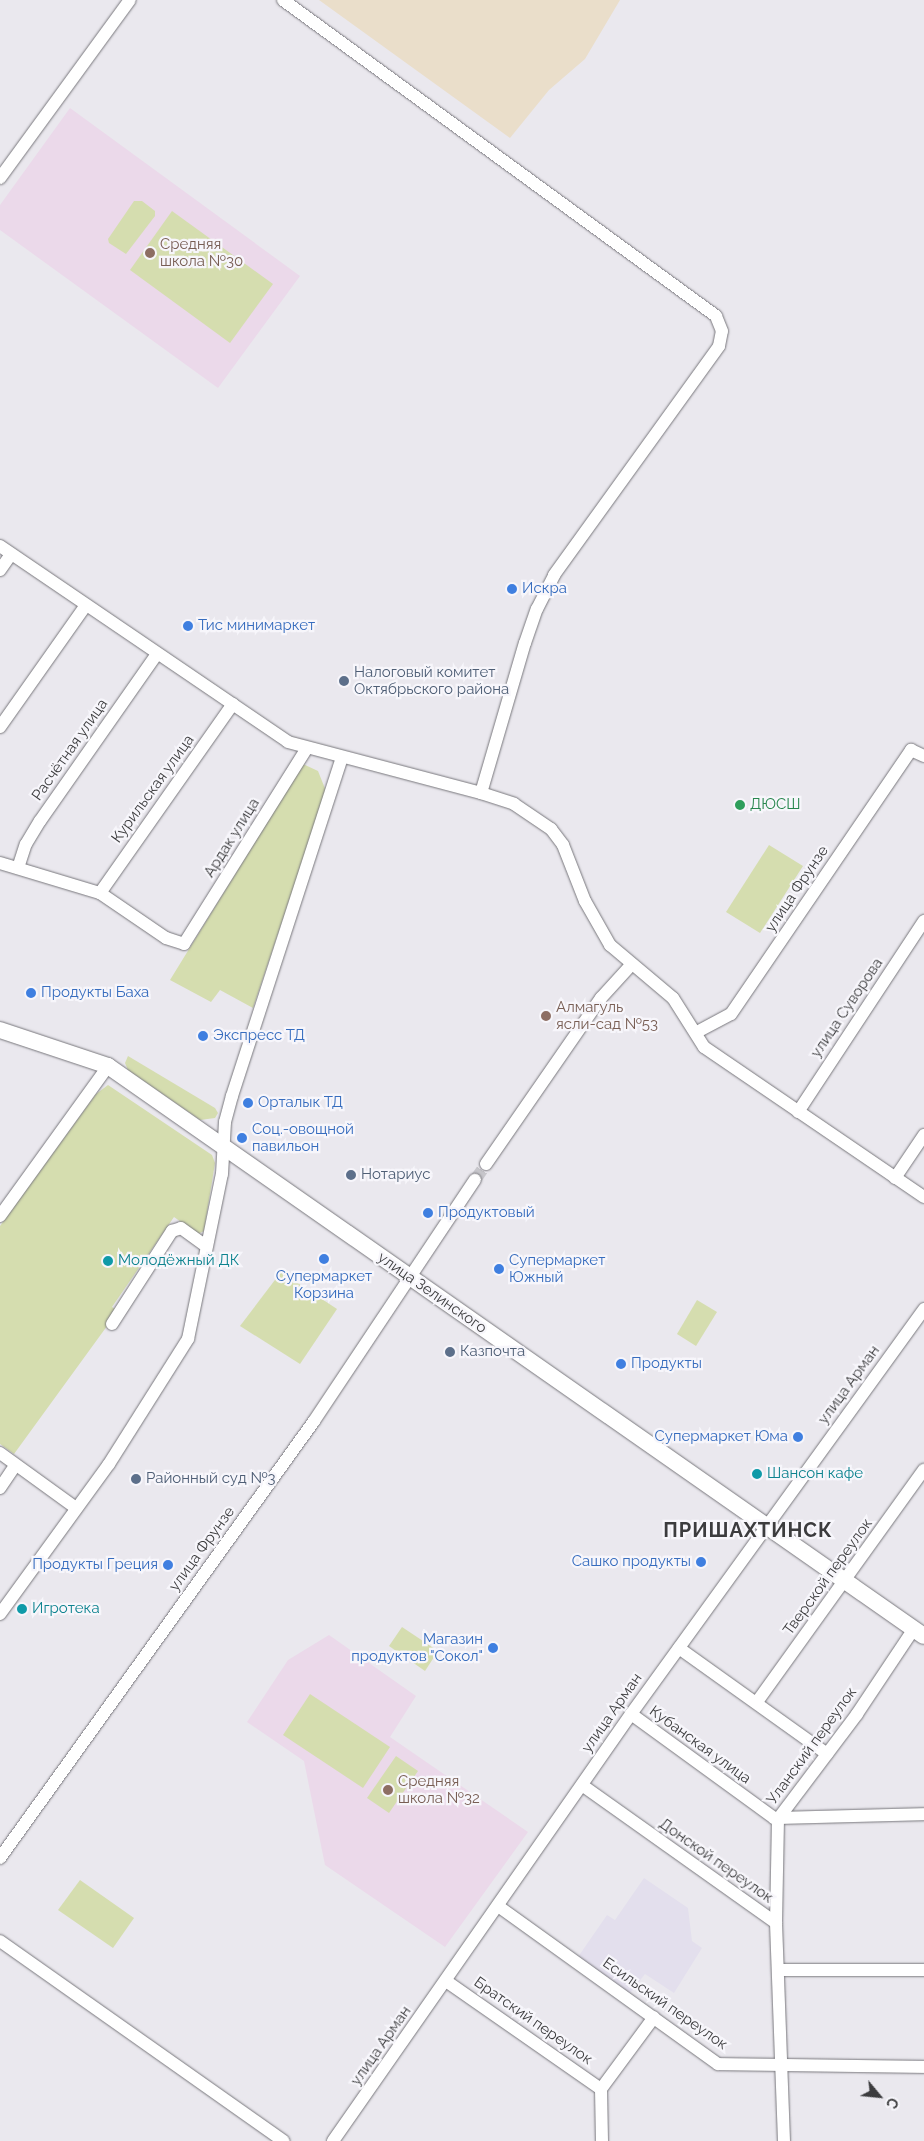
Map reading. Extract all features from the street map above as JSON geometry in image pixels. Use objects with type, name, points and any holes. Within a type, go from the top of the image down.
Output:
[{"type":"main road","name":"улица Зелинского","points":[[0,1030],[108,1066],[224,1150],[767,1525],[919,1633]]},
{"type":"street","points":[[0,178],[130,0]]},
{"type":"street","points":[[283,0],[716,316],[722,331],[719,346],[554,575],[537,609],[525,643],[481,793]]},
{"type":"street","points":[[0,546],[156,654],[288,742],[481,793],[514,804],[551,829],[563,845],[585,901],[610,945],[630,964],[674,998],[697,1032],[704,1047],[924,1197]]},
{"type":"street","points":[[0,570],[11,554]]},
{"type":"street","points":[[0,727],[86,605]]},
{"type":"street","name":"Расчётная улица","points":[[18,868],[26,844],[40,821],[156,654]]},
{"type":"street","name":"Курильская улица","points":[[100,893],[233,704]]},
{"type":"street","name":"Ардак улица","points":[[100,893],[166,938],[184,944],[307,748]]},
{"type":"street","name":"улица Фрунзе","points":[[697,1032],[731,1014],[911,750],[924,756]]},
{"type":"street","points":[[0,1614],[109,1464],[188,1339],[224,1150],[226,1122],[232,1096],[342,757]]},
{"type":"street","points":[[0,862],[100,893]]},
{"type":"street","name":"улица Суворова","points":[[798,1112],[924,921]]},
{"type":"street","points":[[486,1164],[601,998],[630,964]]},
{"type":"street","points":[[0,1216],[108,1066]]},
{"type":"street","points":[[895,1178],[924,1135]]},
{"type":"street","name":"улица Фрунзе","points":[[0,1858],[314,1420],[475,1180]]},
{"type":"street","points":[[112,1324],[172,1231],[181,1228],[206,1246]]},
{"type":"street","name":"улица Арман","points":[[333,2141],[631,1714],[924,1309]]},
{"type":"street","points":[[0,1454],[76,1508]]},
{"type":"street","points":[[0,1488],[15,1466]]},
{"type":"street","name":"Тверской переулок","points":[[757,1702],[924,1470]]},
{"type":"street","name":"Уланский переулок","points":[[776,1923],[778,1819],[919,1633]]},
{"type":"street","points":[[679,1648],[757,1702],[827,1754]]},
{"type":"street","name":"Кубанская улица","points":[[631,1714],[778,1819]]},
{"type":"street","name":"Донской переулок","points":[[582,1785],[776,1923],[784,2141]]},
{"type":"street","points":[[778,1819],[924,1814]]},
{"type":"street","name":"Есильский переулок","points":[[498,1906],[718,2064],[924,2068]]},
{"type":"street","points":[[0,1941],[284,2141]]},
{"type":"street","points":[[779,1970],[924,1970]]},
{"type":"street","name":"Братский переулок","points":[[446,1981],[602,2089]]},
{"type":"street","points":[[602,2141],[602,2089],[654,2017]]},
{"type":"shaded area","points":[[319,0],[620,0],[585,59],[549,90],[510,138]]},
{"type":"shaded area","name":"Средняя школа №30","points":[[70,108],[300,276],[218,388],[0,230],[0,205]]},
{"type":"shaded area","name":"Средняя школа №32","points":[[329,1635],[416,1696],[390,1737],[528,1832],[445,1947],[325,1865],[304,1761],[247,1722],[288,1660]]},
{"type":"shaded area","points":[[644,1878],[688,1908],[692,1941],[702,1948],[674,1993],[645,1974],[630,1993],[578,1957],[607,1915],[615,1920]]},
{"type":"green space","points":[[134,201],[142,201],[155,211],[155,216],[126,254],[109,243],[108,239]]},
{"type":"green space","points":[[172,211],[273,284],[230,343],[130,270]]},
{"type":"green space","points":[[303,764],[318,771],[326,791],[253,1008],[220,990],[211,1002],[170,980]]},
{"type":"green space","points":[[769,845],[803,866],[760,933],[726,912]]},
{"type":"green space","points":[[128,1056],[215,1108],[218,1113],[215,1118],[200,1120],[128,1070],[125,1063]]},
{"type":"green space","points":[[108,1085],[212,1155],[215,1163],[204,1231],[198,1234],[174,1217],[112,1307],[118,1311],[14,1454],[0,1444],[0,1226],[96,1094]]},
{"type":"green space","points":[[281,1272],[337,1309],[300,1364],[240,1326]]},
{"type":"green space","points":[[697,1300],[717,1312],[696,1346],[677,1334]]},
{"type":"green space","points":[[402,1627],[438,1651],[425,1671],[389,1646]]},
{"type":"green space","points":[[310,1694],[390,1747],[363,1788],[283,1735]]},
{"type":"green space","points":[[396,1756],[418,1771],[389,1813],[367,1798]]},
{"type":"green space","points":[[80,1880],[134,1918],[113,1948],[58,1910]]},
{"type":"tunnel","points":[[475,1180],[486,1164]]},
{"type":"place","name":"Средняя школа №30","points":[[150,253]]},
{"type":"place","name":"Искра","points":[[512,589]]},
{"type":"place","name":"Тис минимаркет","points":[[188,626]]},
{"type":"place","name":"Налоговый комитет Октябрьского района","points":[[344,681]]},
{"type":"place","name":"ДЮСШ","points":[[740,805]]},
{"type":"place","name":"Продукты Баха","points":[[31,993]]},
{"type":"place","name":"Алмагуль ясли-сад №53","points":[[546,1016]]},
{"type":"place","name":"Экспресс ТД","points":[[203,1036]]},
{"type":"place","name":"Орталык ТД","points":[[248,1103]]},
{"type":"place","name":"Соц.-овощной павильон","points":[[242,1138]]},
{"type":"place","name":"Нотариус","points":[[351,1175]]},
{"type":"place","name":"Продуктовый","points":[[428,1213]]},
{"type":"place","name":"Супермаркет Корзина","points":[[324,1259]]},
{"type":"place","name":"Молодёжный ДК","points":[[108,1261]]},
{"type":"place","name":"Супермаркет Южный","points":[[499,1269]]},
{"type":"place","name":"Казпочта","points":[[450,1352]]},
{"type":"place","name":"Продукты","points":[[621,1364]]},
{"type":"place","name":"Супермаркет Юма","points":[[798,1437]]},
{"type":"place","name":"Шансон кафе","points":[[757,1474]]},
{"type":"place","name":"Районный суд №3","points":[[136,1479]]},
{"type":"place","name":"Сашко продукты","points":[[701,1562]]},
{"type":"place","name":"Продукты Греция","points":[[168,1565]]},
{"type":"place","name":"Игротека","points":[[22,1609]]},
{"type":"place","name":"Магазин продуктов \"Сокол\"","points":[[493,1648]]},
{"type":"place","name":"Средняя школа №32","points":[[388,1790]]},
{"type":"district","name":"ПРИШАХТИНСК","points":[[748,1530]]}]
